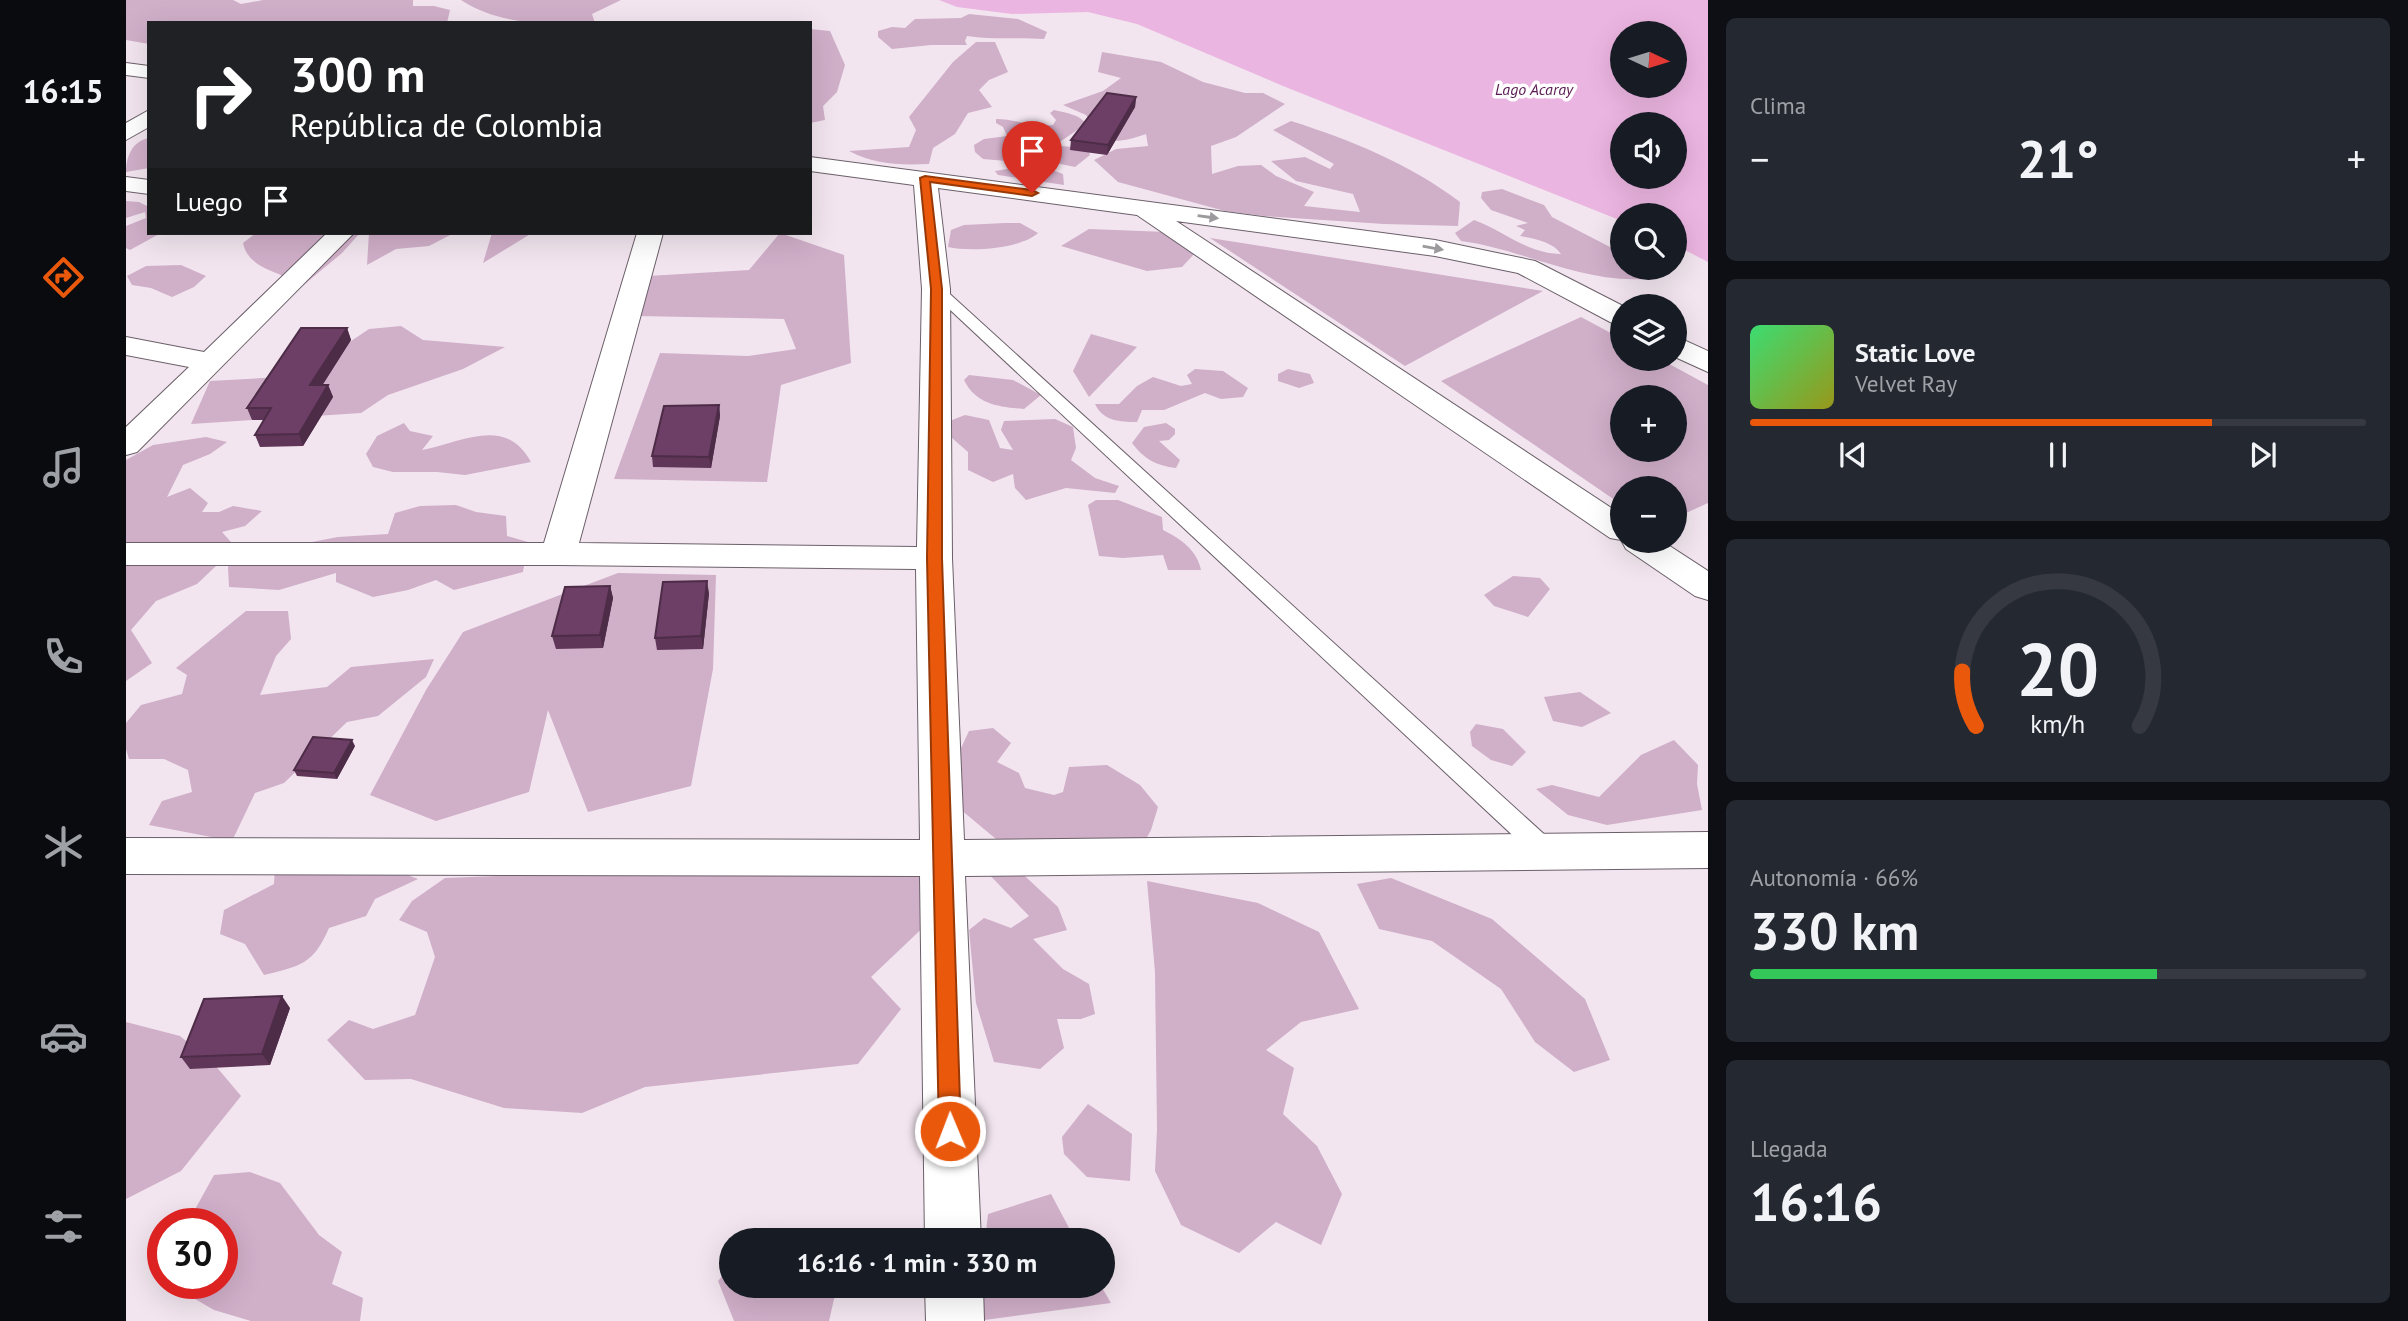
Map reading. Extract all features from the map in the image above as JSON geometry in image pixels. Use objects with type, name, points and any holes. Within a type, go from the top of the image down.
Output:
[{"type":"street","points":[[126,69],[147,72]]},
{"type":"street","points":[[126,133],[147,118]]},
{"type":"street","points":[[812,164],[1435,248],[1526,267],[1610,311]]},
{"type":"street","points":[[925,178],[936,289],[934,558],[953,1228]]},
{"type":"street","points":[[126,184],[147,187]]},
{"type":"street","points":[[1140,208],[1610,522]]},
{"type":"street","points":[[126,445],[339,235]]},
{"type":"street","points":[[558,554],[649,235]]},
{"type":"street","points":[[126,346],[210,362]]},
{"type":"street","points":[[1687,352],[1708,363]]},
{"type":"street","points":[[1656,553],[1708,588]]},
{"type":"street","points":[[126,554],[558,554],[934,558]]},
{"type":"street","points":[[126,856],[943,858],[1708,850]]},
{"type":"street","points":[[954,1298],[955,1321]]},
{"type":"lane","points":[[936,289],[1548,852]]},
{"type":"shaded area","points":[[126,0],[233,0],[241,4],[263,0],[413,0],[413,6],[434,6],[450,10],[447,21],[147,21],[147,44],[126,40]]},
{"type":"shaded area","points":[[461,0],[621,0],[592,14],[594,21],[520,21],[477,9]]},
{"type":"shaded area","points":[[969,14],[1018,19],[1047,32],[1044,39],[967,36],[967,45],[892,49],[878,37],[878,31],[892,27],[905,28],[915,19],[961,18]]},
{"type":"shaded area","points":[[812,29],[830,31],[845,65],[837,92],[823,106],[825,120],[812,123]]},
{"type":"shaded area","points":[[976,42],[995,42],[1008,72],[989,80],[979,90],[992,107],[968,113],[955,134],[933,148],[929,164],[888,163],[849,151],[909,147],[916,130],[909,117],[953,62]]},
{"type":"shaded area","points":[[1102,52],[1161,62],[1203,82],[1245,93],[1263,93],[1285,104],[1236,137],[1211,146],[1212,174],[1238,166],[1261,165],[1276,176],[1314,192],[1304,206],[1360,212],[1353,194],[1296,181],[1271,161],[1305,157],[1330,169],[1334,164],[1273,130],[1291,121],[1379,154],[1441,188],[1460,202],[1458,226],[1384,224],[1225,211],[1118,182],[1094,160],[1116,149],[1148,146],[1146,134],[1118,141],[1104,138],[1097,133],[1086,115],[1063,105],[1103,91],[1121,78],[1098,72]]},
{"type":"shaded area","points":[[1054,110],[1076,116],[1086,124],[1045,152],[1059,152],[1060,146],[1088,148],[1090,155],[1075,167],[1056,163],[1044,167],[1063,174],[1064,185],[998,175],[995,171],[1020,167],[1019,162],[983,159],[975,152],[974,145],[984,139],[1007,136],[1003,127],[996,123],[996,119],[1053,125],[1056,120],[1050,113]]},
{"type":"shaded area","points":[[147,139],[147,168],[126,172],[131,150]]},
{"type":"shaded area","points":[[1502,189],[1544,205],[1552,217],[1610,247],[1610,278],[1574,271],[1461,241],[1455,233],[1474,220],[1527,246],[1561,254],[1548,244],[1520,236],[1525,230],[1516,226],[1528,223],[1491,210],[1481,198],[1482,192]]},
{"type":"shaded area","points":[[126,201],[147,206],[147,235],[157,235],[130,250],[126,248],[126,226],[146,218],[145,212],[126,218]]},
{"type":"shaded area","points":[[1020,223],[1038,233],[1008,246],[969,249],[948,247],[951,230],[964,225]]},
{"type":"shaded area","points":[[1089,229],[1166,232],[1195,253],[1182,267],[1147,271],[1061,246]]},
{"type":"shaded area","points":[[253,235],[358,235],[342,253],[294,293],[282,282],[281,275],[252,260],[243,243]]},
{"type":"shaded area","points":[[369,235],[450,235],[429,246],[396,249],[367,265]]},
{"type":"shaded area","points":[[491,235],[529,235],[483,263]]},
{"type":"shaded area","points":[[778,235],[786,235],[844,255],[851,363],[781,385],[767,482],[614,479],[660,353],[748,356],[796,349],[784,319],[638,316],[648,276],[749,270]]},
{"type":"shaded area","points":[[1210,238],[1543,291],[1405,366]]},
{"type":"shaded area","points":[[181,265],[206,276],[194,287],[172,297],[151,288],[132,285],[127,276],[146,266]]},
{"type":"shaded area","points":[[1581,317],[1610,333],[1610,371],[1682,371],[1708,385],[1708,503],[1687,513],[1687,476],[1610,476],[1610,497],[1441,381]]},
{"type":"shaded area","points":[[401,326],[423,340],[505,347],[463,369],[388,395],[361,413],[191,424],[210,381],[299,376],[369,329]]},
{"type":"shaded area","points":[[1091,334],[1137,347],[1089,397],[1073,371]]},
{"type":"shaded area","points":[[1195,369],[1223,371],[1248,388],[1243,397],[1221,399],[1205,393],[1164,410],[1142,410],[1137,422],[1118,421],[1107,417],[1095,404],[1119,404],[1137,386],[1153,377],[1181,386],[1192,384],[1187,375]]},
{"type":"shaded area","points":[[1288,369],[1310,374],[1314,383],[1299,388],[1278,381],[1278,374]]},
{"type":"shaded area","points":[[969,375],[1013,380],[1041,395],[1024,409],[998,406],[975,395],[964,380]]},
{"type":"shaded area","points":[[965,415],[989,420],[1000,448],[1013,450],[1001,430],[1004,421],[1055,419],[1073,427],[1076,448],[1071,460],[1095,478],[1119,486],[1115,493],[1066,488],[1026,500],[1015,488],[1013,474],[993,482],[968,470],[968,452],[944,431],[947,422]]},
{"type":"shaded area","points":[[404,423],[410,431],[433,436],[422,450],[467,438],[496,436],[509,439],[521,448],[531,462],[465,475],[393,472],[373,467],[366,454],[377,436]]},
{"type":"shaded area","points":[[1166,423],[1175,429],[1175,434],[1169,440],[1159,441],[1180,460],[1176,468],[1151,460],[1132,443],[1144,427]]},
{"type":"shaded area","points":[[206,437],[227,442],[210,454],[183,465],[167,497],[190,488],[208,503],[202,512],[219,512],[233,506],[262,511],[245,526],[222,532],[231,542],[216,566],[197,584],[156,601],[131,630],[152,663],[126,681],[126,460],[153,445]]},
{"type":"shaded area","points":[[1096,500],[1118,500],[1162,517],[1163,530],[1187,546],[1196,557],[1201,570],[1168,570],[1163,555],[1123,558],[1099,556],[1088,505]]},
{"type":"shaded area","points":[[456,505],[476,512],[506,516],[507,536],[528,542],[523,572],[454,590],[436,580],[408,590],[373,597],[336,582],[336,573],[279,590],[229,587],[228,567],[240,542],[281,544],[303,564],[312,542],[338,537],[388,534],[395,513],[420,506]]},
{"type":"shaded area","points":[[618,573],[716,575],[713,669],[691,786],[588,812],[548,710],[529,792],[436,821],[370,795],[426,690],[463,632]]},
{"type":"shaded area","points":[[1513,576],[1540,578],[1550,589],[1528,617],[1494,606],[1484,595]]},
{"type":"shaded area","points":[[246,611],[288,611],[291,639],[276,656],[260,695],[327,687],[351,667],[434,659],[426,677],[378,716],[347,722],[284,783],[255,793],[232,841],[149,825],[162,801],[192,792],[188,770],[164,759],[129,759],[126,749],[126,723],[141,705],[182,694],[187,675],[176,668]]},
{"type":"shaded area","points":[[1580,692],[1611,713],[1582,727],[1553,721],[1544,697]]},
{"type":"shaded area","points":[[1476,724],[1503,729],[1526,752],[1512,766],[1491,760],[1472,746],[1470,732]]},
{"type":"shaded area","points":[[993,728],[1011,743],[997,762],[1019,773],[1025,788],[1054,795],[1063,792],[1069,767],[1107,765],[1140,785],[1158,807],[1151,830],[1141,848],[1019,845],[996,839],[960,809],[955,761],[969,731]]},
{"type":"shaded area","points":[[1674,740],[1698,765],[1697,784],[1702,810],[1607,825],[1568,815],[1536,789],[1552,785],[1599,797],[1641,755]]},
{"type":"shaded area","points":[[1011,863],[1058,907],[1067,930],[1033,939],[1063,969],[1089,984],[1095,1014],[1081,1019],[1057,1019],[1064,1048],[1040,1069],[994,1062],[976,1003],[969,930],[984,918],[1011,928],[1029,916],[984,869]]},
{"type":"shaded area","points":[[275,865],[389,868],[418,879],[375,899],[366,916],[329,928],[317,950],[304,962],[264,975],[245,944],[220,934],[224,910],[274,884]]},
{"type":"shaded area","points":[[701,868],[928,870],[932,919],[871,977],[901,1009],[858,1064],[645,1087],[582,1113],[504,1108],[411,1079],[365,1080],[327,1040],[349,1020],[373,1029],[415,1015],[435,957],[427,932],[399,920],[412,901],[445,878]]},
{"type":"shaded area","points":[[1391,878],[1492,919],[1585,999],[1610,1060],[1574,1072],[1535,1042],[1501,989],[1432,941],[1379,929],[1357,884]]},
{"type":"shaded area","points":[[1147,881],[1258,903],[1319,932],[1359,1009],[1301,1022],[1266,1050],[1294,1068],[1283,1114],[1317,1146],[1342,1194],[1321,1245],[1276,1222],[1239,1253],[1181,1225],[1155,1171],[1155,972]]},
{"type":"shaded area","points":[[126,1022],[180,1036],[214,1064],[241,1096],[181,1171],[126,1199]]},
{"type":"shaded area","points":[[1088,1104],[1132,1134],[1130,1181],[1087,1177],[1064,1154],[1062,1137]]},
{"type":"shaded area","points":[[250,1172],[280,1183],[319,1235],[342,1252],[332,1284],[363,1298],[360,1321],[251,1321],[214,1310],[195,1299],[238,1299],[238,1208],[196,1208],[214,1175]]},
{"type":"shaded area","points":[[1051,1194],[1069,1228],[986,1228],[988,1214]]},
{"type":"shaded area","points":[[725,1298],[834,1298],[829,1321],[734,1321]]},
{"type":"shaded area","points":[[980,1298],[1108,1298],[1111,1303],[977,1321]]},
{"type":"water","name":"Lago Acaray","points":[[939,0],[1708,0],[1708,262],[1687,251],[1687,203],[1610,203],[1610,216],[1283,86],[1137,24],[1088,12],[1012,14],[957,7]]},
{"type":"building","points":[[1107,93],[1136,97],[1108,145],[1071,140]]},
{"type":"building","points":[[301,328],[347,328],[310,385],[328,385],[299,434],[255,435],[271,408],[247,408]]},
{"type":"building","points":[[719,405],[709,457],[652,456],[664,406]]},
{"type":"building","points":[[707,581],[701,636],[655,638],[663,582]]},
{"type":"building","points":[[610,586],[600,635],[552,636],[565,587]]},
{"type":"building","points":[[313,737],[352,740],[334,773],[294,770]]},
{"type":"building","points":[[282,996],[262,1054],[181,1057],[204,999]]},
{"type":"route","points":[[950,1131],[934,558],[936,289],[925,178],[1032,193]]}]
